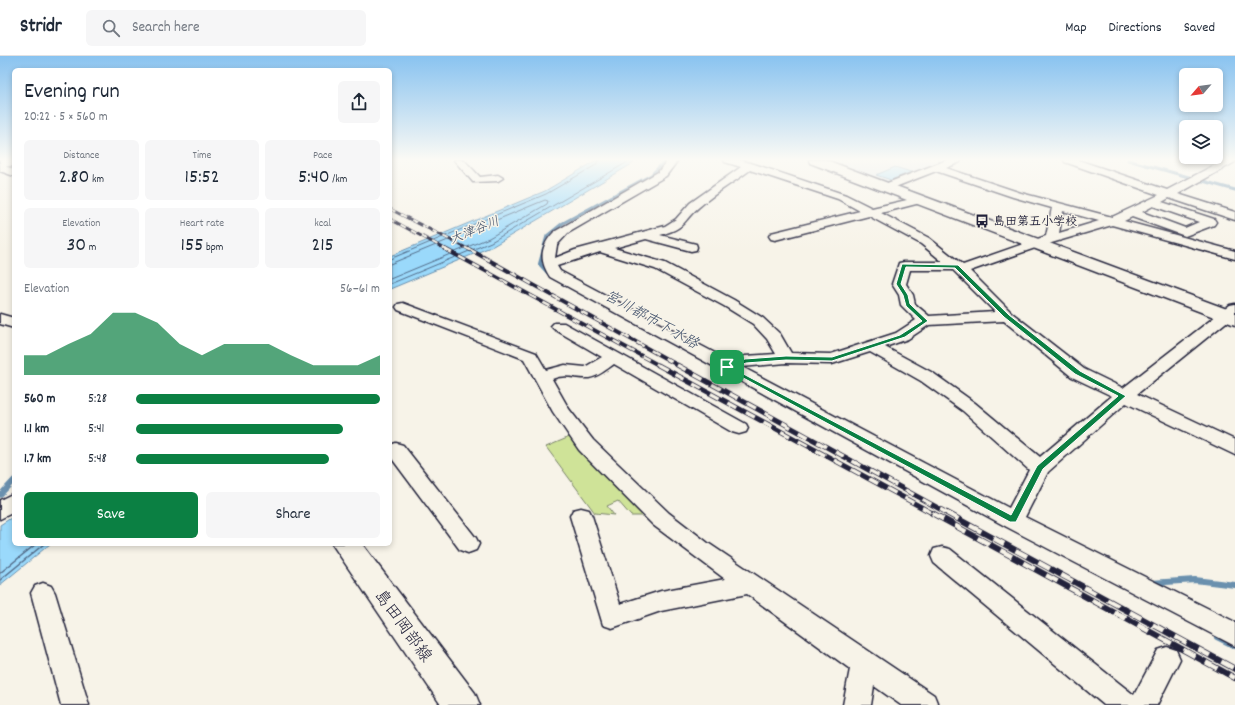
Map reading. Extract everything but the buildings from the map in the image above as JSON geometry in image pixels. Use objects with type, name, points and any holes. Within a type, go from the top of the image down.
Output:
[{"type":"street","points":[[635,190],[564,230],[553,239],[548,254],[549,265],[555,274],[1013,520],[1235,635]]},
{"type":"street","points":[[549,265],[601,248],[649,236],[669,229],[680,222],[694,205],[715,190]]},
{"type":"street","points":[[825,190],[874,213],[925,241],[959,268],[1006,316],[1078,373],[1123,396],[1235,448]]},
{"type":"street","points":[[895,190],[1034,244],[1231,314]]},
{"type":"street","points":[[1003,190],[1110,222],[1235,255]]},
{"type":"street","points":[[1155,190],[1235,216]]},
{"type":"street","points":[[925,321],[908,305],[906,295],[899,284],[904,266],[959,268],[1110,222],[1176,190]]},
{"type":"street","points":[[775,236],[814,225],[874,213],[920,200]]},
{"type":"street","points":[[1131,212],[1185,232],[1210,222],[1152,202]]},
{"type":"street","points":[[1052,239],[1058,207]]},
{"type":"street","points":[[649,236],[691,247]]},
{"type":"street","points":[[601,248],[660,266],[687,279],[741,310],[758,321],[774,337],[786,358]]},
{"type":"street","points":[[402,307],[530,356],[562,412],[592,451],[661,519],[749,584],[864,665],[924,705]]},
{"type":"street","points":[[1013,520],[1040,468],[1123,396],[1231,314]]},
{"type":"street","points":[[727,367],[745,361],[786,358],[832,359],[902,336],[925,321],[1006,316]]},
{"type":"street","points":[[0,319],[12,322]]},
{"type":"street","points":[[559,326],[613,358],[739,428]]},
{"type":"street","points":[[872,346],[926,377],[969,407],[1040,468]]},
{"type":"street","points":[[542,377],[559,370],[572,370],[588,373],[613,358]]},
{"type":"street","points":[[396,450],[468,544]]},
{"type":"street","points":[[0,511],[12,502]]},
{"type":"street","points":[[581,516],[612,617],[661,601],[749,584]]},
{"type":"street","name":"島田岡部線","points":[[347,546],[462,705]]},
{"type":"street","points":[[942,556],[1125,705]]},
{"type":"street","points":[[43,593],[75,705]]},
{"type":"street","points":[[1143,705],[1167,659]]},
{"type":"street","points":[[856,705],[864,665]]},
{"type":"green space","points":[[572,436],[650,516],[631,516],[618,501],[607,506],[614,515],[595,513],[546,447]]},
{"type":"water","name":"大津谷川","points":[[587,190],[493,246],[392,288],[392,255],[545,191]]},
{"type":"water","points":[[12,517],[12,546],[48,546],[0,585],[0,525]]},
{"type":"waterway","name":"宮川都市下水路","points":[[543,250],[547,236],[563,223],[623,190]]},
{"type":"waterway","name":"宮川都市下水路","points":[[544,249],[540,264],[551,276]]},
{"type":"waterway","points":[[0,495],[12,482]]},
{"type":"waterway","points":[[1151,583],[1195,580],[1235,585]]},
{"type":"waterway","points":[[1217,637],[1235,646]]},
{"type":"railway","points":[[392,210],[470,250]]},
{"type":"railway","points":[[392,220],[447,250]]},
{"type":"railway","points":[[445,249],[660,366]]},
{"type":"railway","points":[[469,249],[679,366]]},
{"type":"railway","points":[[658,365],[934,514]]},
{"type":"railway","points":[[677,365],[949,514]]},
{"type":"railway","points":[[932,513],[1235,678]]},
{"type":"railway","points":[[947,513],[1235,669]]},
{"type":"place","name":"島田第五小学校","points":[[982,221]]},
{"type":"route","points":[[904,266],[956,266],[1006,316],[1078,373],[1123,396],[1040,468],[1013,520],[727,367],[745,361],[786,358],[832,359],[902,336],[925,321],[908,305],[906,295],[899,284],[904,266]]}]
